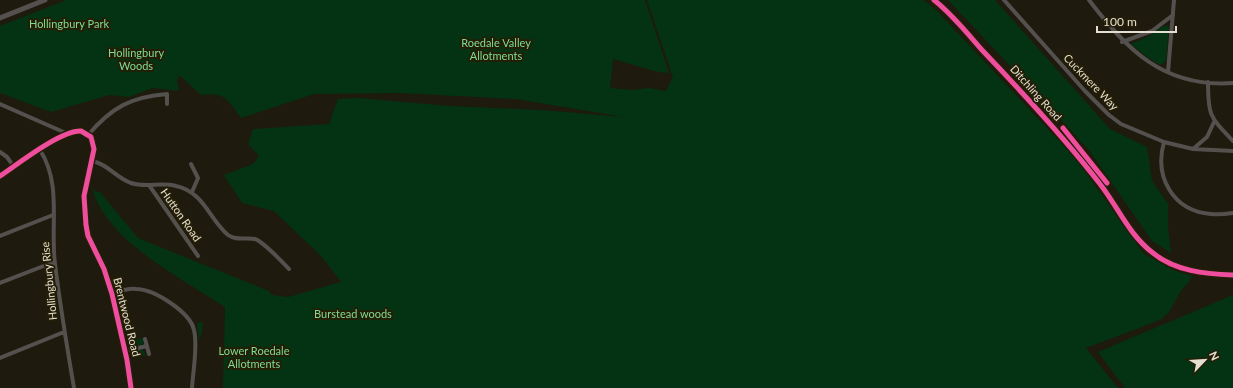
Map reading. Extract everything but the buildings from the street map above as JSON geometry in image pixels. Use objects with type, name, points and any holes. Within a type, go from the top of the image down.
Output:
[{"type":"street","points":[[0,18],[46,0]]},
{"type":"street","name":"Ditchling Road","points":[[934,0],[997,65],[1063,137],[1101,186],[1129,228],[1146,247],[1158,257],[1186,269],[1211,274],[1233,275]]},
{"type":"street","name":"Cuckmere Way","points":[[1004,0],[1076,82],[1105,112],[1121,124],[1164,142],[1193,149],[1233,151]]},
{"type":"street","points":[[1089,0],[1122,42],[1142,58],[1182,78],[1208,82],[1233,83]]},
{"type":"street","points":[[1168,72],[1174,0]]},
{"type":"street","points":[[1122,42],[1152,31],[1173,15]]},
{"type":"street","points":[[1208,82],[1208,104],[1214,122],[1233,141]]},
{"type":"street","points":[[0,176],[68,134],[78,131],[88,135],[109,113],[131,101],[153,95],[167,94],[167,104]]},
{"type":"street","points":[[0,104],[68,134]]},
{"type":"street","points":[[1193,149],[1207,137],[1214,122]]},
{"type":"street","name":"Brentwood Road","points":[[88,135],[94,146],[84,196],[86,226],[88,236],[104,269],[112,294],[125,351],[131,388]]},
{"type":"street","points":[[1164,142],[1160,166],[1167,187],[1174,196],[1182,203],[1201,212],[1212,214],[1233,213]]},
{"type":"street","name":"Hollingbury Rise","points":[[40,150],[51,172],[54,262],[74,388]]},
{"type":"street","points":[[0,152],[7,157],[14,167]]},
{"type":"street","points":[[92,161],[102,164],[128,182],[149,185],[171,184],[185,188],[192,192],[207,206],[228,234],[233,238],[257,240],[289,269]]},
{"type":"street","points":[[191,164],[198,177],[192,192]]},
{"type":"street","name":"Hutton Road","points":[[149,185],[198,256]]},
{"type":"street","points":[[0,236],[53,215]]},
{"type":"street","points":[[0,283],[54,262]]},
{"type":"street","points":[[112,294],[132,289],[142,289],[172,305],[187,316],[192,324],[195,334],[192,388]]},
{"type":"street","points":[[0,358],[64,332]]},
{"type":"street","points":[[145,339],[149,354]]},
{"type":"street","points":[[125,351],[147,346]]},
{"type":"green space","points":[[66,0],[645,0],[669,73],[658,72],[613,59],[610,88],[631,90],[649,88],[666,91],[673,77],[647,0],[923,0],[935,9],[1076,159],[1144,254],[1175,271],[1192,276],[1182,289],[1169,311],[1160,320],[1086,348],[1118,388],[223,388],[225,307],[167,271],[129,241],[112,225],[100,207],[92,188],[96,192],[100,192],[138,238],[269,291],[272,295],[288,297],[341,282],[322,257],[274,211],[242,203],[224,175],[253,164],[259,156],[248,144],[253,129],[329,124],[338,99],[358,98],[449,106],[541,110],[624,117],[516,99],[398,93],[314,94],[241,118],[229,101],[225,98],[216,95],[201,95],[179,75],[177,81],[179,91],[153,88],[129,97],[109,95],[51,112],[0,93],[0,26]]},
{"type":"green space","points":[[948,0],[995,0],[1110,129],[1147,147],[1152,181],[1168,204],[1168,228],[1171,253],[1152,241],[1089,150]]},
{"type":"green space","points":[[1163,26],[1168,26],[1169,28],[1166,61],[1160,65],[1131,44],[1149,36]]},
{"type":"green space","points":[[1233,295],[1233,388],[1125,388],[1098,352]]},
{"type":"green space","points":[[203,321],[202,331],[199,341],[197,324]]},
{"type":"green space","points":[[143,338],[143,344],[138,346],[129,346],[127,341]]},
{"type":"green space","points":[[142,349],[146,355],[131,359],[131,352]]},
{"type":"cycle path","points":[[934,0],[947,11],[1058,132],[1100,184],[1130,229],[1145,246],[1162,259],[1181,268],[1212,274],[1233,275]]},
{"type":"cycle path","points":[[1063,128],[1107,183]]},
{"type":"cycle path","points":[[0,176],[62,136],[81,131],[91,137],[94,149],[84,196],[86,225],[88,236],[104,269],[112,294],[127,360],[131,388]]},
{"type":"park label","name":"Hollingbury Park","points":[[69,24]]},
{"type":"park label","name":"Roedale Valley Allotments","points":[[496,49]]},
{"type":"park label","name":"Hollingbury Woods","points":[[136,59]]},
{"type":"park label","name":"Burstead woods","points":[[353,314]]},
{"type":"park label","name":"Lower Roedale Allotments","points":[[254,357]]}]
